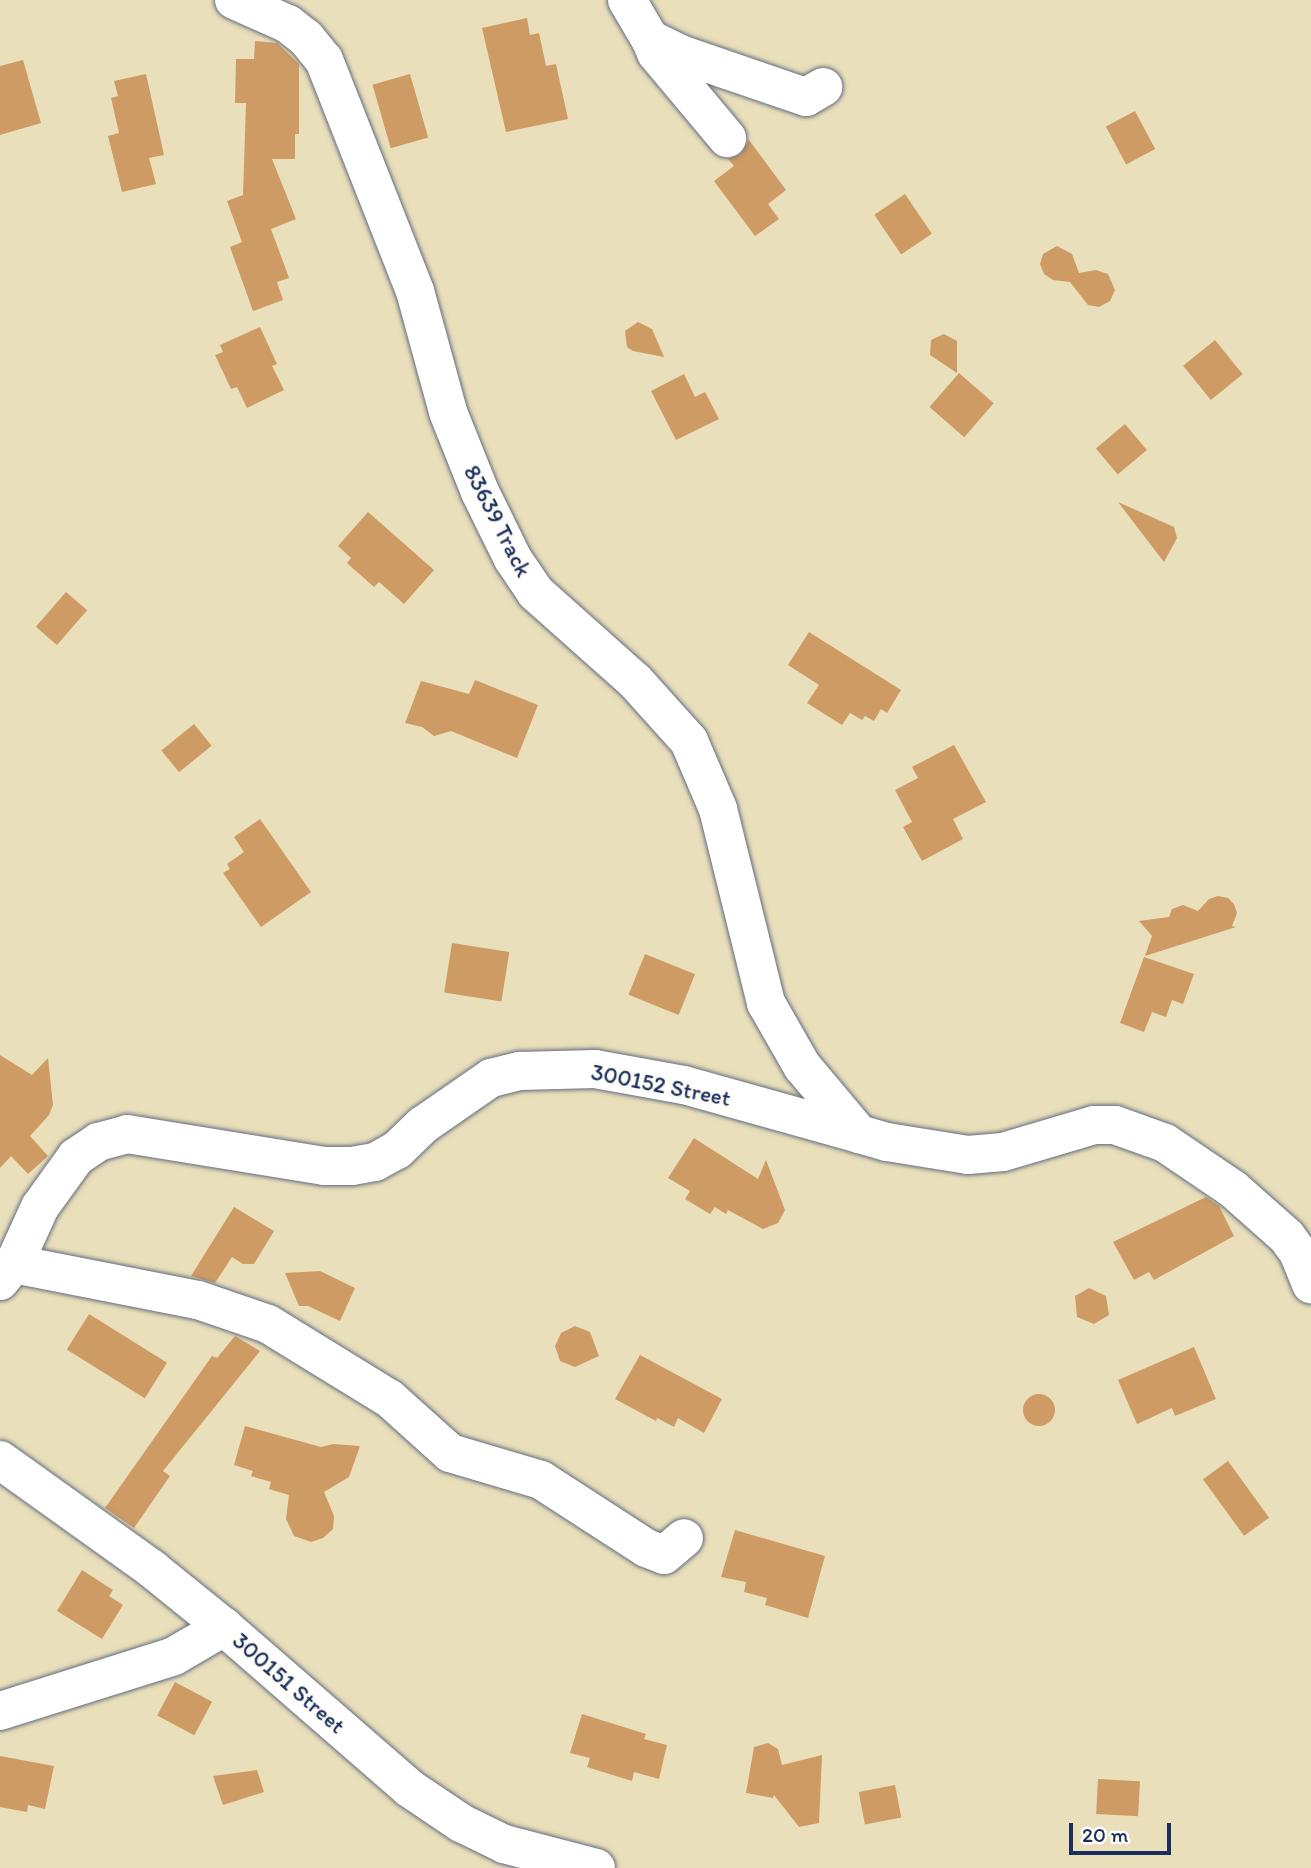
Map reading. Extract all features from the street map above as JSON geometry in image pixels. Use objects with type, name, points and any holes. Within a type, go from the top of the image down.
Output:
[{"type":"street","name":"83639 Track","points":[[234,0],[288,24],[324,60],[415,291],[448,412],[480,492],[513,559],[535,592],[635,681],[689,741],[718,809],[766,1003],[802,1066],[859,1134]]},
{"type":"street","points":[[627,0],[656,53],[727,138]]},
{"type":"street","points":[[650,39],[683,55],[806,97],[823,87]]},
{"type":"street","name":"300152 Street","points":[[7,1273],[40,1207],[76,1157],[98,1142],[127,1134],[324,1166],[352,1166],[375,1162],[397,1150],[423,1125],[491,1078],[520,1071],[595,1069],[684,1085],[859,1134],[968,1155],[1003,1152],[1094,1125],[1115,1125],[1139,1132],[1165,1143],[1260,1212],[1298,1252],[1311,1285]]},
{"type":"street","points":[[7,1273],[198,1300],[268,1324],[390,1398],[450,1453],[541,1480],[646,1548],[664,1555],[684,1538]]},
{"type":"street","name":"300151 Street","points":[[0,1460],[152,1569],[224,1627],[409,1788],[461,1823],[499,1856],[596,1868]]},
{"type":"street","points":[[0,1711],[174,1656],[224,1627]]},
{"type":"building","points":[[527,18],[530,35],[539,33],[546,66],[556,64],[568,119],[506,132],[482,28]]},
{"type":"building","points":[[255,41],[277,43],[299,64],[299,134],[295,134],[295,159],[272,159],[296,219],[271,229],[289,278],[277,282],[283,300],[253,311],[230,247],[242,242],[227,201],[243,195],[246,103],[235,103],[236,59],[254,59]]},
{"type":"building","points":[[23,60],[41,123],[0,135],[0,66]]},
{"type":"building","points":[[146,74],[164,155],[149,158],[156,184],[122,192],[108,136],[119,133],[111,98],[118,96],[114,81]]},
{"type":"building","points":[[410,74],[428,137],[391,148],[373,85]]},
{"type":"building","points":[[1135,111],[1155,149],[1126,164],[1106,126]]},
{"type":"building","points":[[749,140],[786,190],[768,204],[779,219],[755,236],[714,181],[734,166],[728,159],[741,154]]},
{"type":"building","points":[[905,194],[932,234],[901,254],[874,215]]},
{"type":"building","points":[[1057,246],[1072,254],[1079,273],[1096,270],[1108,274],[1115,290],[1110,301],[1099,307],[1088,305],[1070,282],[1053,280],[1044,274],[1040,264],[1043,254]]},
{"type":"building","points":[[638,322],[652,329],[664,357],[633,351],[627,347],[625,331]]},
{"type":"building","points":[[260,327],[277,364],[272,366],[284,390],[247,408],[237,387],[231,389],[215,355],[223,352],[220,345]]},
{"type":"building","points":[[944,334],[957,341],[957,373],[930,355],[931,340]]},
{"type":"building","points":[[1215,340],[1243,374],[1211,400],[1183,366]]},
{"type":"building","points":[[959,373],[994,403],[964,437],[929,407]]},
{"type":"building","points":[[684,374],[695,397],[705,392],[719,419],[676,440],[651,391]]},
{"type":"building","points":[[1125,424],[1147,450],[1118,474],[1096,448]]},
{"type":"building","points":[[1118,502],[1174,527],[1177,538],[1164,562]]},
{"type":"building","points":[[368,512],[434,570],[404,604],[379,582],[374,587],[347,563],[351,558],[338,546]]},
{"type":"building","points":[[66,592],[87,610],[57,645],[36,627]]},
{"type":"building","points":[[809,632],[901,690],[887,713],[881,709],[874,721],[865,716],[862,720],[850,713],[842,725],[807,703],[819,685],[788,665]]},
{"type":"building","points":[[475,680],[538,705],[517,758],[451,731],[434,736],[422,727],[405,723],[421,681],[469,694]]},
{"type":"building","points":[[194,724],[212,746],[179,772],[161,750]]},
{"type":"building","points":[[954,745],[986,802],[953,819],[963,839],[922,861],[903,827],[912,822],[895,790],[918,778],[912,767]]},
{"type":"building","points":[[260,819],[311,892],[261,927],[223,873],[230,869],[227,864],[244,852],[234,837]]},
{"type":"building","points":[[1218,896],[1228,898],[1234,904],[1237,913],[1232,926],[1236,927],[1145,956],[1152,936],[1139,921],[1169,917],[1172,909],[1183,905],[1198,911],[1209,899]]},
{"type":"building","points":[[452,943],[509,952],[501,1001],[444,992]]},
{"type":"building","points":[[645,954],[695,974],[679,1015],[629,995]]},
{"type":"building","points":[[1144,957],[1194,974],[1183,1004],[1172,1000],[1166,1017],[1152,1012],[1144,1032],[1120,1023]]},
{"type":"building","points":[[0,1055],[32,1075],[48,1058],[53,1105],[49,1115],[30,1136],[48,1156],[28,1174],[11,1156],[0,1168]]},
{"type":"building","points":[[694,1138],[758,1179],[766,1160],[785,1210],[778,1223],[763,1229],[728,1210],[726,1214],[715,1207],[710,1214],[685,1199],[690,1191],[668,1178]]},
{"type":"building","points":[[1206,1197],[1219,1206],[1234,1236],[1154,1280],[1149,1272],[1134,1280],[1113,1242]]},
{"type":"building","points":[[234,1207],[274,1231],[254,1264],[243,1264],[232,1257],[215,1283],[191,1276]]},
{"type":"building","points":[[320,1271],[355,1288],[340,1321],[308,1306],[299,1306],[285,1273]]},
{"type":"building","points":[[1089,1288],[1106,1296],[1109,1315],[1094,1324],[1077,1317],[1075,1296]]},
{"type":"building","points":[[89,1314],[167,1363],[145,1398],[67,1350]]},
{"type":"building","points":[[575,1326],[590,1332],[599,1356],[575,1367],[560,1361],[555,1346],[561,1333]]},
{"type":"building","points":[[235,1336],[260,1351],[163,1471],[170,1476],[134,1528],[105,1508],[212,1356],[217,1358]]},
{"type":"building","points":[[1194,1347],[1216,1399],[1175,1416],[1172,1408],[1137,1424],[1118,1380]]},
{"type":"building","points":[[640,1355],[722,1399],[704,1433],[678,1418],[674,1427],[657,1418],[656,1421],[615,1399]]},
{"type":"building","points":[[1039,1394],[1050,1399],[1055,1410],[1050,1421],[1039,1426],[1028,1421],[1023,1410],[1028,1399]]},
{"type":"building","points":[[245,1426],[321,1447],[333,1444],[360,1446],[349,1477],[324,1492],[334,1516],[333,1529],[323,1538],[311,1542],[294,1536],[286,1519],[289,1495],[269,1489],[271,1482],[251,1476],[253,1471],[234,1465]]},
{"type":"building","points":[[1228,1461],[1269,1518],[1244,1536],[1203,1479]]},
{"type":"building","points":[[735,1530],[825,1556],[808,1618],[765,1605],[767,1598],[744,1592],[746,1582],[721,1577]]},
{"type":"building","points":[[82,1570],[113,1590],[109,1596],[123,1605],[102,1639],[57,1611]]},
{"type":"building","points":[[175,1682],[212,1702],[194,1735],[157,1716]]},
{"type":"building","points":[[582,1714],[646,1734],[644,1739],[667,1745],[659,1779],[634,1772],[632,1781],[587,1767],[590,1758],[570,1753]]},
{"type":"building","points":[[768,1743],[778,1749],[782,1765],[822,1755],[819,1823],[799,1827],[774,1795],[773,1798],[746,1793],[754,1747]]},
{"type":"building","points":[[0,1756],[54,1766],[45,1809],[28,1805],[27,1812],[0,1807]]},
{"type":"building","points":[[257,1770],[264,1792],[223,1805],[213,1776]]},
{"type":"building","points":[[1098,1779],[1140,1781],[1138,1816],[1096,1814]]},
{"type":"building","points":[[895,1785],[901,1817],[865,1824],[859,1792]]}]
